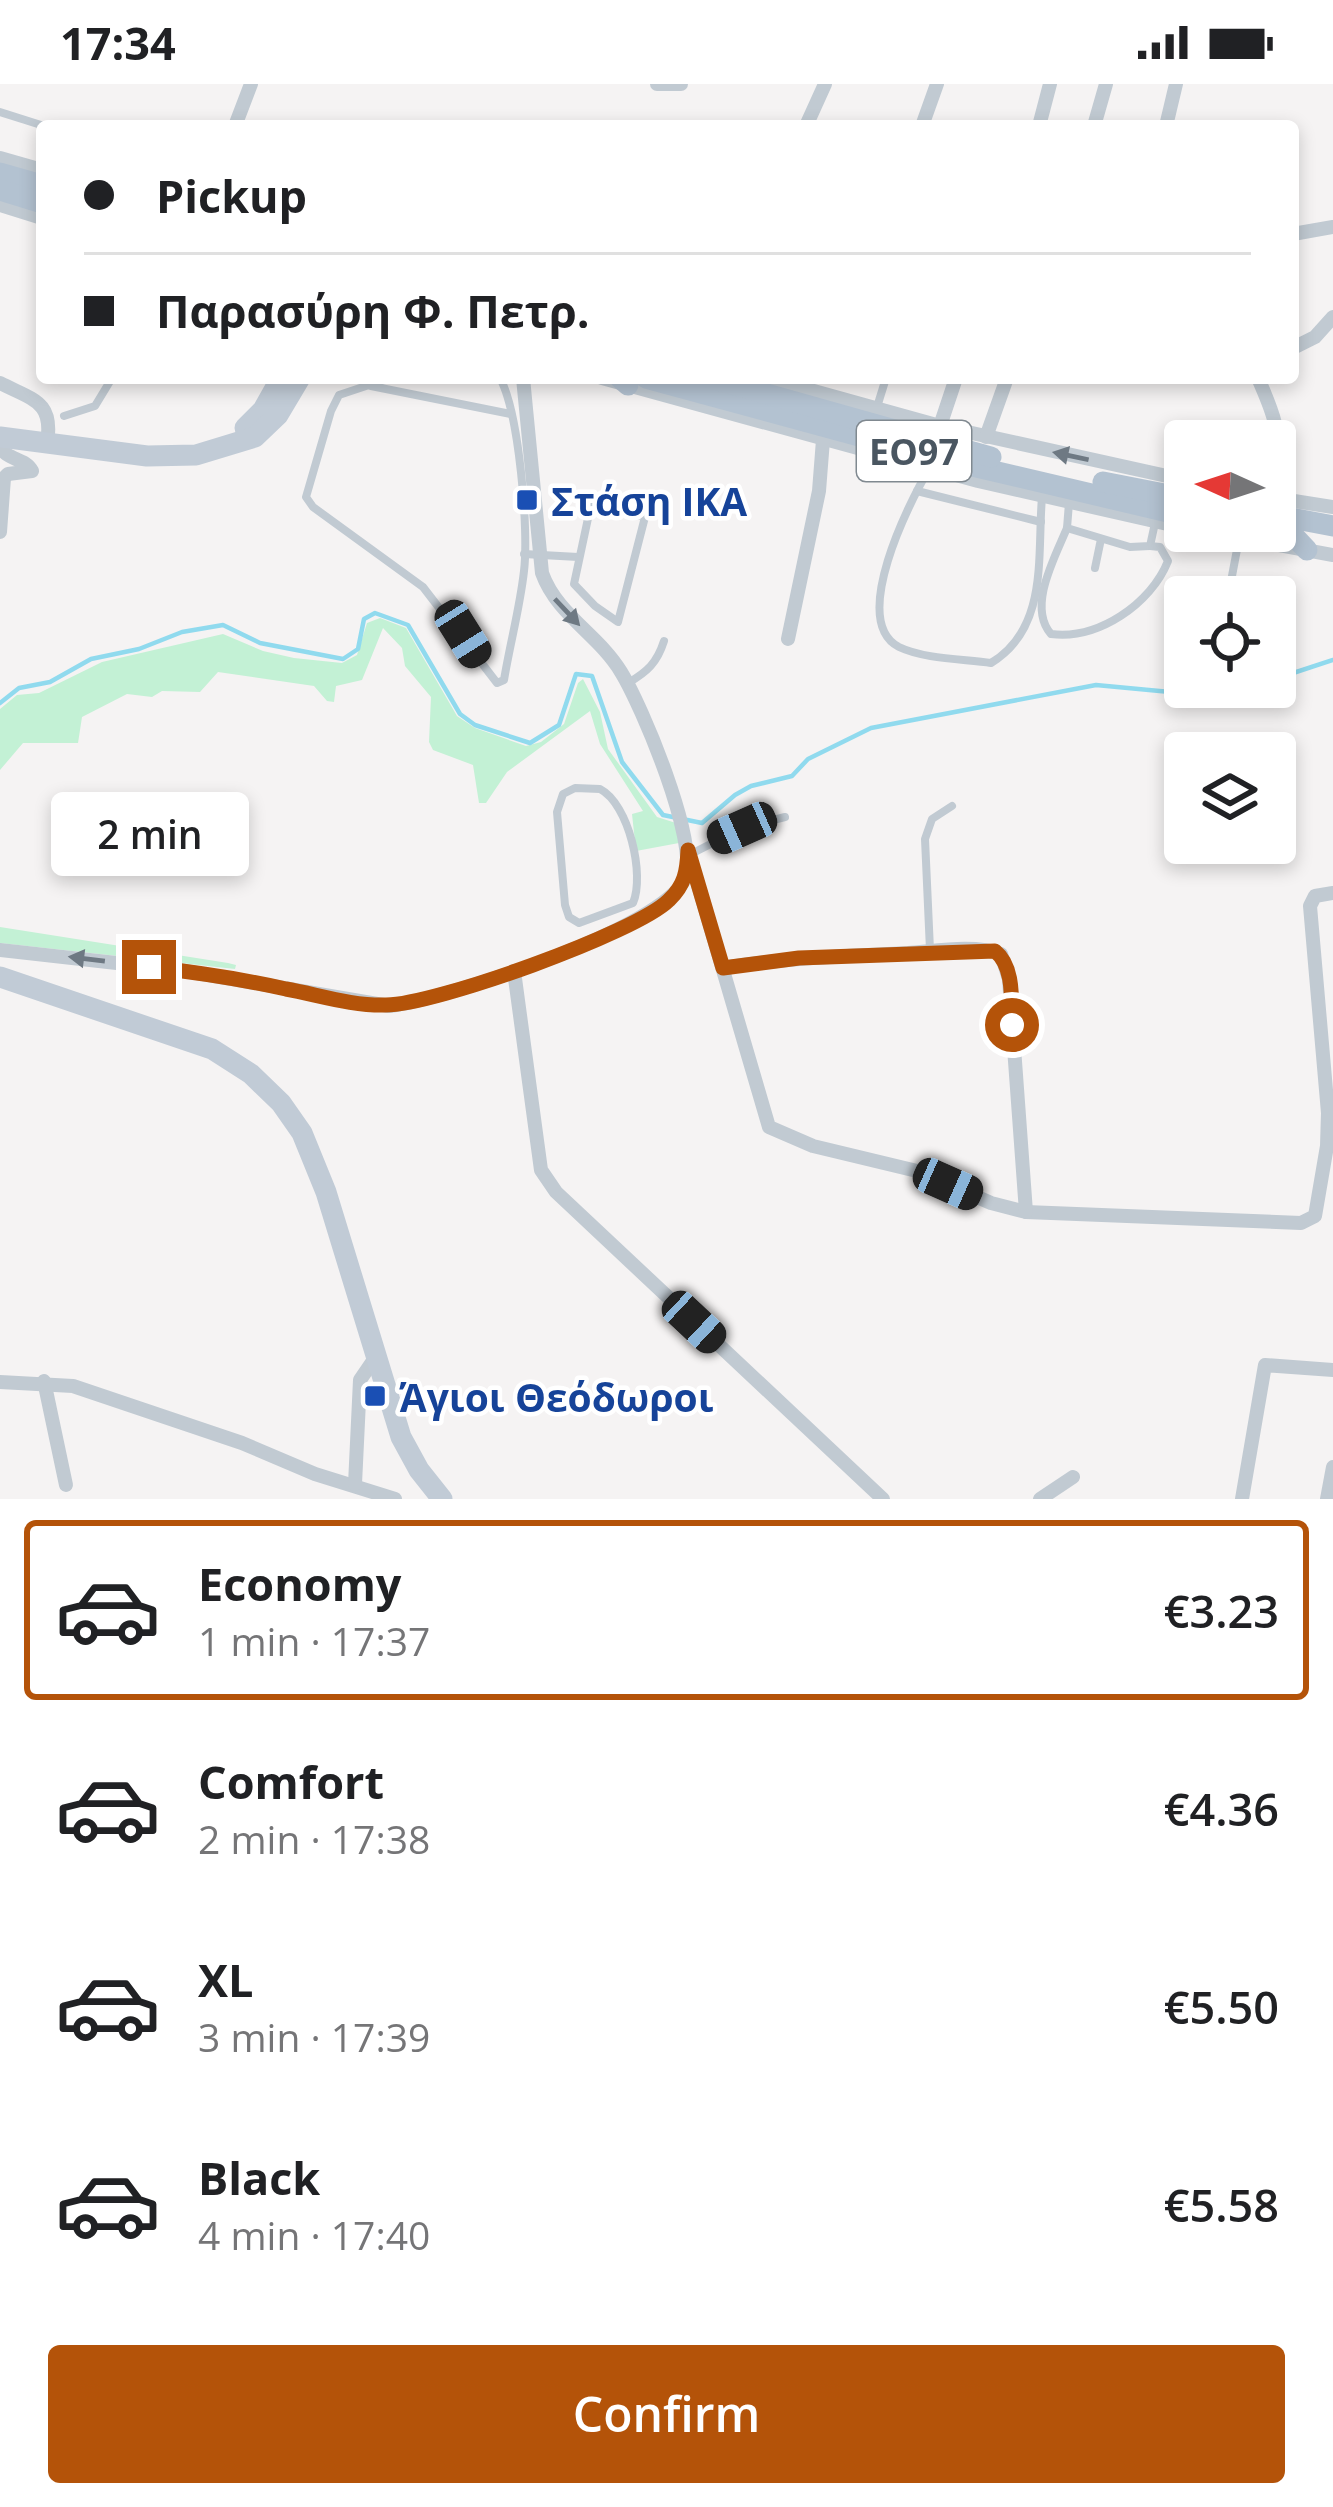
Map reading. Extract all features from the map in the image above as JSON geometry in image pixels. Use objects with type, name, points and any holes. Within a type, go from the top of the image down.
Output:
[{"type":"main road","points":[[0,172],[36,198]]},
{"type":"main road","points":[[0,190],[36,201]]},
{"type":"main road","points":[[228,446],[262,410],[277,384]]},
{"type":"main road","points":[[0,441],[164,457],[196,455],[244,443],[264,430],[296,384]]},
{"type":"main road","name":"ΕΟ97","points":[[647,384],[1164,511]]},
{"type":"main road","name":"ΕΟ97","points":[[772,388],[988,456],[1164,494]]},
{"type":"main road","points":[[1296,520],[1333,526]]},
{"type":"main road","points":[[1296,525],[1333,540]]},
{"type":"main road","points":[[1296,537],[1307,550]]},
{"type":"main road","points":[[0,976],[200,1044],[230,1059],[271,1091],[295,1121],[317,1168],[401,1437],[442,1499]]},
{"type":"street","points":[[237,120],[251,84]]},
{"type":"street","points":[[657,84],[681,84]]},
{"type":"street","points":[[809,120],[825,84]]},
{"type":"street","points":[[924,120],[937,84]]},
{"type":"street","points":[[1041,120],[1050,84]]},
{"type":"street","points":[[1096,120],[1106,84]]},
{"type":"street","points":[[1167,120],[1176,84]]},
{"type":"street","points":[[0,158],[36,168]]},
{"type":"street","points":[[0,206],[36,202]]},
{"type":"street","points":[[1299,233],[1333,227]]},
{"type":"street","points":[[1299,345],[1315,337],[1333,317]]},
{"type":"street","points":[[0,383],[44,407],[50,421],[47,443]]},
{"type":"street","points":[[523,384],[531,554],[555,599],[628,683],[680,821],[758,1102],[773,1131],[813,1146],[917,1171],[991,1203],[1026,1212],[1294,1222],[1315,1216],[1328,1113],[1310,906],[1315,896],[1333,893]]},
{"type":"street","points":[[644,384],[823,440],[1164,524]]},
{"type":"street","points":[[940,426],[954,384]]},
{"type":"street","points":[[986,437],[1005,384]]},
{"type":"street","points":[[1260,384],[1274,420]]},
{"type":"street","points":[[772,388],[1164,475]]},
{"type":"street","points":[[788,639],[819,491],[823,440]]},
{"type":"street","points":[[0,441],[5,455],[32,468],[29,474],[10,473],[4,478],[0,532]]},
{"type":"street","points":[[1296,515],[1333,507]]},
{"type":"street","points":[[1296,548],[1333,555]]},
{"type":"street","points":[[0,950],[179,970],[389,1006],[432,998],[606,936],[670,899],[686,877],[688,852]]},
{"type":"street","points":[[723,968],[799,958],[995,951],[1006,963],[1026,1212]]},
{"type":"street","points":[[514,970],[541,1170],[556,1192],[883,1499]]},
{"type":"street","points":[[355,1484],[360,1380],[375,1358]]},
{"type":"street","points":[[1242,1499],[1265,1364],[1333,1370]]},
{"type":"street","points":[[0,1382],[44,1382],[93,1393],[395,1499]]},
{"type":"street","points":[[44,1382],[65,1485]]},
{"type":"street","points":[[1328,1499],[1333,1467]]},
{"type":"street","points":[[1040,1499],[1073,1478]]},
{"type":"street","points":[[330,1499],[332,1479]]},
{"type":"lane","points":[[0,112],[36,123]]},
{"type":"lane","points":[[64,416],[95,406],[108,384]]},
{"type":"lane","points":[[368,384],[342,393],[334,404],[308,482],[308,501],[424,587],[497,683],[503,680],[531,554],[511,414],[502,384]]},
{"type":"lane","points":[[877,409],[884,384]]},
{"type":"lane","points":[[364,385],[511,414]]},
{"type":"lane","points":[[930,468],[889,551],[880,618],[886,638],[902,649],[991,663],[1006,653],[1027,625],[1036,595],[1042,496]]},
{"type":"lane","points":[[916,491],[1041,522]]},
{"type":"lane","points":[[1067,528],[1130,547],[1160,547],[1168,561],[1136,603],[1094,632],[1072,637],[1052,634],[1044,626],[1041,610],[1048,576],[1067,528],[1069,503]]},
{"type":"lane","points":[[595,504],[645,517],[618,622],[575,587],[578,557],[595,504]]},
{"type":"lane","points":[[1150,546],[1156,522]]},
{"type":"lane","points":[[1095,568],[1101,539]]},
{"type":"lane","points":[[531,554],[578,557]]},
{"type":"lane","points":[[523,577],[542,573]]},
{"type":"lane","points":[[628,683],[647,672],[664,641]]},
{"type":"lane","points":[[575,788],[609,794],[622,808],[627,823],[637,894],[633,903],[603,916],[579,923],[566,912],[557,805],[563,794],[575,788]]},
{"type":"lane","points":[[931,952],[925,839],[932,819],[952,806]]},
{"type":"lane","points":[[688,852],[742,828],[785,818]]},
{"type":"lane","points":[[603,916],[606,936]]},
{"type":"green space","points":[[380,618],[406,628],[457,716],[475,728],[526,746],[541,742],[564,724],[583,679],[600,712],[608,749],[657,817],[676,823],[679,843],[636,851],[632,814],[643,811],[600,744],[590,711],[507,772],[486,803],[479,803],[473,765],[433,750],[429,742],[431,697],[405,666],[402,648],[383,628],[362,680],[336,686],[334,702],[314,686],[218,672],[200,692],[162,691],[152,697],[127,694],[82,717],[78,743],[23,743],[0,770],[0,709],[17,695],[39,693],[102,662],[223,634],[263,651],[342,663],[357,655],[367,623]]},
{"type":"green space","points":[[0,927],[236,965],[235,969],[0,943]]},
{"type":"waterway","points":[[0,703],[19,688],[50,682],[91,659],[223,625],[260,643],[343,659],[358,649],[364,619],[375,613],[408,625],[460,714],[475,725],[530,743],[559,725],[576,674],[592,676],[622,762],[663,815],[702,823],[751,786],[792,776],[808,759],[871,728],[1096,685],[1164,691]]},
{"type":"waterway","points":[[1296,672],[1333,660]]},
{"type":"place","name":"Στάση ΙΚΑ","points":[[527,500]]},
{"type":"place","name":"Άγιοι Θεόδωροι","points":[[375,1396]]},
{"type":"route","points":[[149,967],[367,1005],[411,1004],[570,950],[649,914],[683,884],[688,850],[723,968],[799,958],[995,951],[1003,956],[1008,970],[1012,1025]]}]
